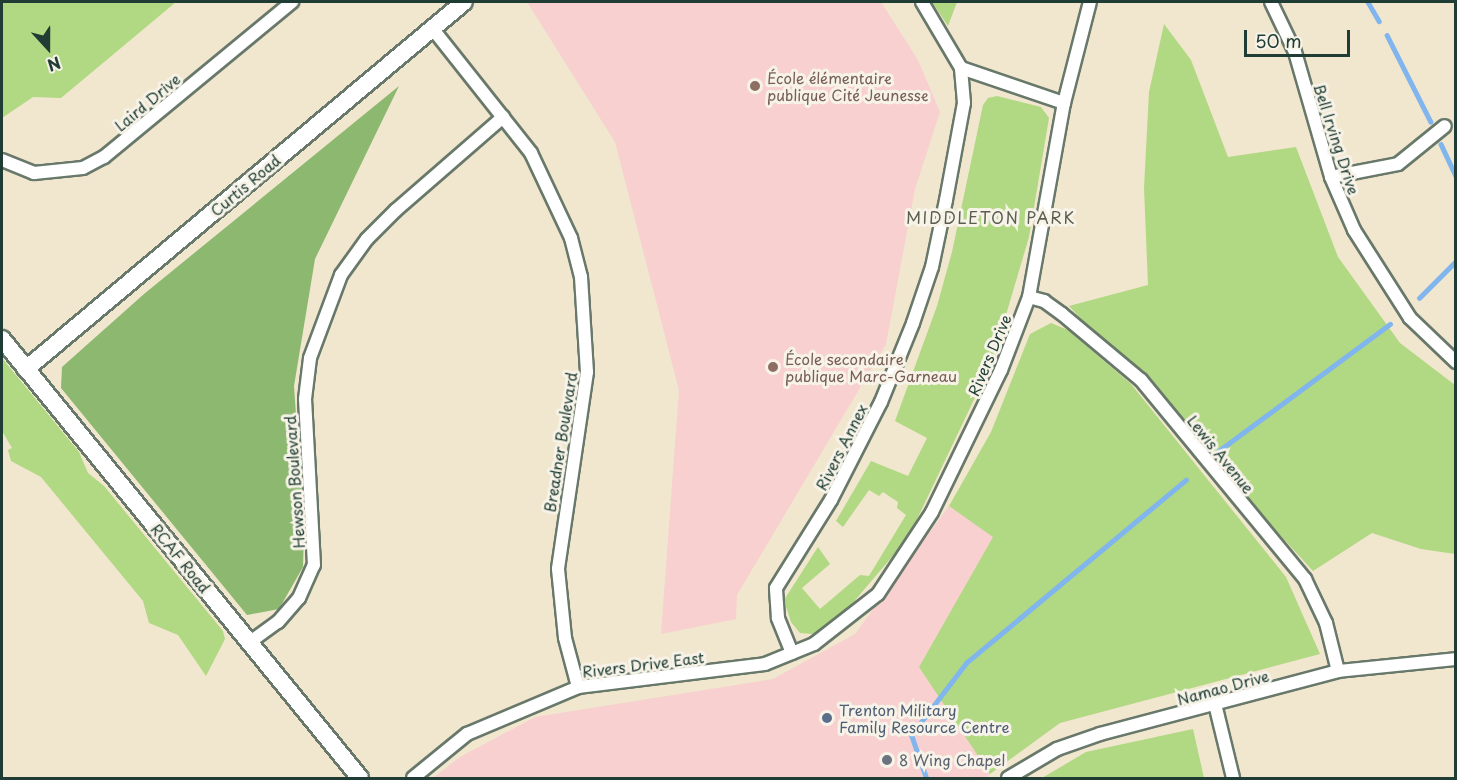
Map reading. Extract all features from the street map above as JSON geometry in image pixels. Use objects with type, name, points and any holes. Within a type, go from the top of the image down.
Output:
[{"type":"main road","name":"Curtis Road","points":[[26,369],[464,2]]},
{"type":"main road","name":"RCAF Road","points":[[2,339],[360,778]]},
{"type":"street","name":"Laird Drive","points":[[2,160],[34,173],[83,168],[104,157],[292,2]]},
{"type":"street","points":[[922,2],[961,68],[1064,103]]},
{"type":"street","name":"Rivers Drive","points":[[792,653],[814,644],[857,613],[878,594],[917,539],[991,391],[1029,297],[1064,103],[1090,2]]},
{"type":"street","name":"Bell Irving Drive","points":[[1271,2],[1295,52],[1331,177],[1376,268],[1410,318],[1455,362]]},
{"type":"street","name":"Breadner Boulevard","points":[[432,28],[531,153],[552,190],[571,238],[581,277],[587,372],[558,569],[565,638],[578,687]]},
{"type":"street","name":"Rivers Annex","points":[[792,653],[778,618],[776,588],[831,500],[881,402],[913,323],[932,267],[946,200],[964,103],[961,68]]},
{"type":"street","name":"Hewson Boulevard","points":[[250,642],[278,622],[299,598],[314,565],[304,399],[310,358],[341,275],[367,239],[396,210],[503,117]]},
{"type":"street","points":[[1331,177],[1398,164],[1445,126]]},
{"type":"street","name":"Lewis Avenue","points":[[1029,297],[1053,308],[1141,380],[1305,579],[1326,623],[1338,671]]},
{"type":"street","name":"Rivers Drive East","points":[[413,778],[466,734],[578,687],[744,667],[792,653]]},
{"type":"street","name":"Namao Drive","points":[[1008,778],[1057,749],[1338,671],[1455,659]]},
{"type":"street","points":[[1215,704],[1233,778]]},
{"type":"shaded area","name":"École secondaire publique Marc-Garneau","points":[[527,2],[881,2],[918,60],[940,112],[915,189],[886,344],[737,595],[736,619],[661,634],[679,390],[615,142]]},
{"type":"shaded area","points":[[949,506],[994,536],[919,667],[990,774],[986,778],[433,778],[460,757],[535,717],[773,679],[855,634]]},
{"type":"green space","points":[[2,2],[176,2],[61,98],[33,97],[2,118]]},
{"type":"green space","points":[[932,2],[957,2],[948,26]]},
{"type":"green space","points":[[1164,24],[1191,60],[1228,157],[1296,147],[1338,257],[1400,343],[1455,385],[1455,554],[1421,549],[1372,533],[1313,571],[1069,306],[1148,285],[1144,188],[1149,92]]},
{"type":"green space","points":[[399,86],[315,259],[294,386],[304,532],[303,567],[279,609],[247,615],[61,388],[62,367],[144,294]]},
{"type":"green space","points":[[997,96],[1041,107],[1049,118],[1029,237],[992,362],[908,538],[845,612],[813,634],[800,633],[791,622],[784,600],[818,547],[830,564],[802,588],[820,609],[860,575],[869,576],[906,515],[897,508],[898,502],[883,492],[879,496],[869,490],[843,527],[836,521],[871,461],[908,476],[927,438],[895,421],[937,306],[952,252],[983,105],[988,98]]},
{"type":"green space","points":[[1051,323],[1068,330],[1131,384],[1286,577],[1320,654],[1060,723],[990,774],[919,667],[993,537],[949,506],[991,432],[1030,334]]},
{"type":"green space","points":[[2,358],[79,452],[88,473],[104,486],[223,631],[225,639],[206,676],[178,635],[149,623],[143,601],[41,477],[11,461],[8,450],[12,448],[2,431]]},
{"type":"green space","points":[[1193,729],[1204,778],[1042,778],[1086,752]]},
{"type":"waterway","points":[[1368,2],[1379,21]]},
{"type":"waterway","points":[[1387,35],[1431,122]]},
{"type":"waterway","points":[[1441,144],[1456,176]]},
{"type":"waterway","points":[[1419,298],[1456,261]]},
{"type":"waterway","points":[[1217,452],[1390,324]]},
{"type":"waterway","points":[[926,778],[911,735],[966,663],[1186,480]]},
{"type":"place","name":"École élémentaire publique Cité Jeunesse","points":[[755,86]]},
{"type":"place","name":"École secondaire publique Marc-Garneau","points":[[773,367]]},
{"type":"place","name":"Trenton Military Family Resource Centre","points":[[827,718]]},
{"type":"place","name":"8 Wing Chapel","points":[[887,760]]},
{"type":"district","name":"MIDDLETON PARK","points":[[991,217]]}]
